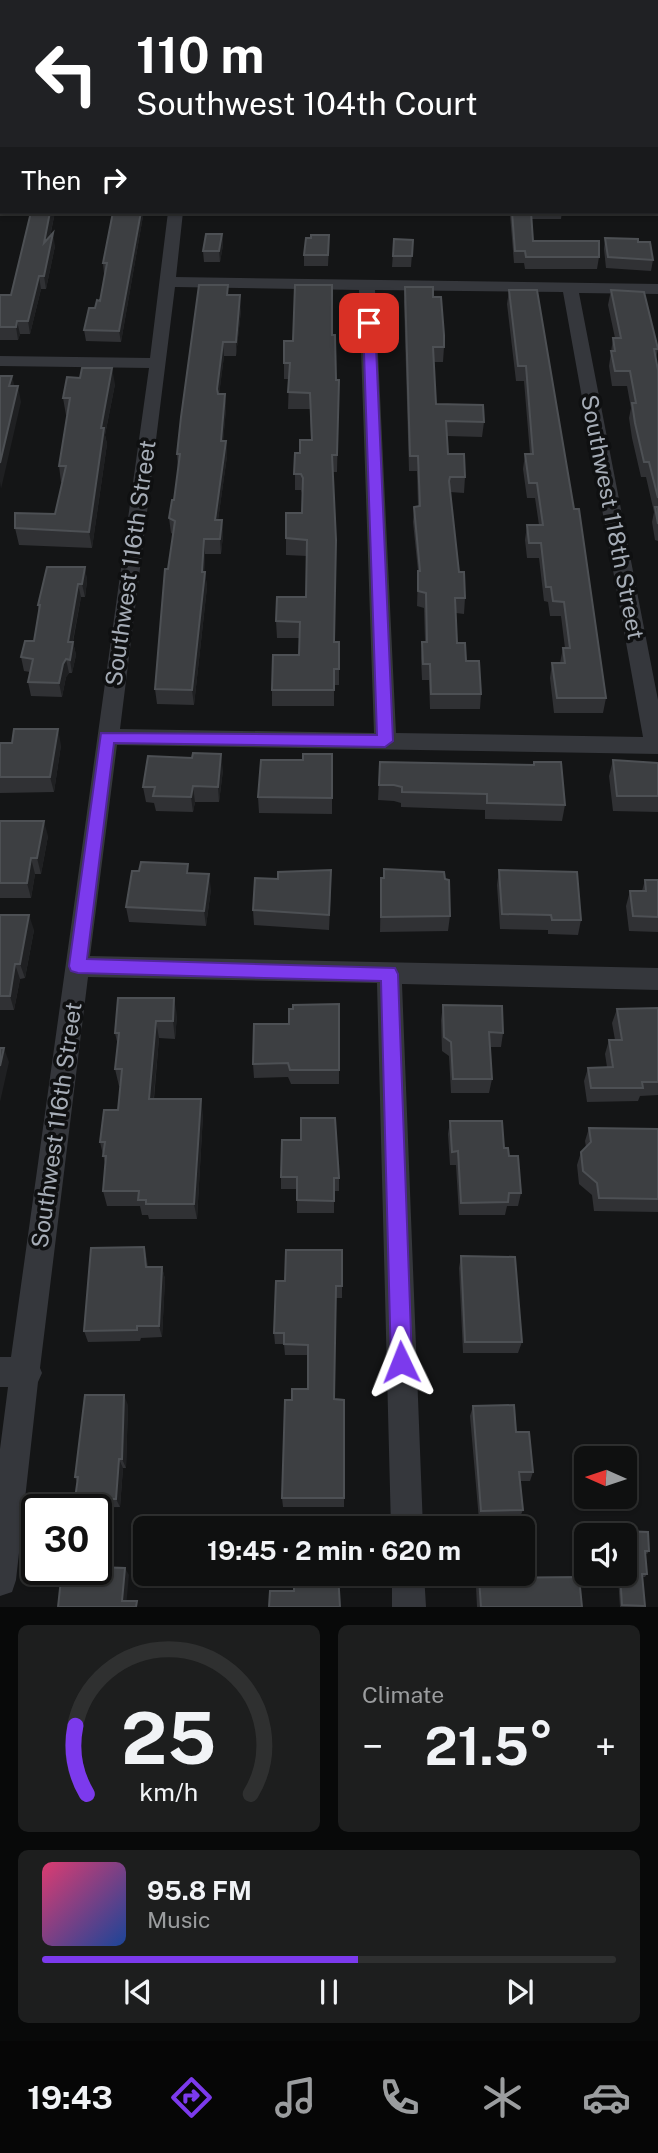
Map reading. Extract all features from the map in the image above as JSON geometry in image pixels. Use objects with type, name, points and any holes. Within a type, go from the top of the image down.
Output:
[{"type":"street","name":"Southwest 116th Street","points":[[0,1580],[13,1372],[42,1224],[158,363],[175,214]]},
{"type":"street","points":[[167,282],[658,289]]},
{"type":"street","points":[[367,285],[385,741]]},
{"type":"street","name":"Southwest 118th Street","points":[[570,288],[657,746]]},
{"type":"street","points":[[0,361],[158,363]]},
{"type":"street","points":[[107,737],[657,746]]},
{"type":"street","points":[[78,966],[658,979]]},
{"type":"street","points":[[389,974],[407,1516]]},
{"type":"street","points":[[408,1586],[409,1607]]},
{"type":"building","points":[[31,214],[50,214],[44,243],[53,233],[44,276],[39,276],[28,321],[17,321],[16,327],[0,327],[0,295],[11,295]]},
{"type":"building","points":[[113,214],[141,214],[119,331],[84,330],[89,308],[95,308],[97,300],[100,301],[107,263],[103,263]]},
{"type":"building","points":[[512,214],[531,214],[533,241],[599,241],[599,257],[526,257],[525,251],[515,251]]},
{"type":"building","points":[[206,234],[222,234],[219,251],[203,251]]},
{"type":"building","points":[[311,235],[329,235],[328,255],[304,255],[306,238],[311,238]]},
{"type":"building","points":[[605,238],[650,242],[653,260],[608,257]]},
{"type":"building","points":[[394,239],[413,240],[412,256],[393,256]]},
{"type":"building","points":[[199,285],[228,285],[227,295],[240,295],[236,342],[223,342],[217,389],[218,394],[225,394],[221,441],[226,441],[215,520],[222,520],[220,539],[204,539],[202,572],[205,572],[192,690],[155,689],[165,569],[168,569],[175,521],[169,518],[180,454],[177,454],[181,417]]},
{"type":"building","points":[[295,285],[332,285],[332,335],[335,335],[336,380],[339,380],[337,455],[332,455],[336,540],[334,642],[339,642],[339,669],[334,669],[334,690],[272,690],[273,655],[299,655],[300,622],[276,621],[277,597],[306,597],[307,540],[286,538],[286,513],[302,513],[303,478],[301,474],[294,474],[295,453],[300,453],[300,440],[312,440],[310,393],[288,392],[290,363],[284,363],[284,341],[293,341]]},
{"type":"building","points":[[405,287],[433,287],[433,297],[441,297],[444,347],[433,347],[436,404],[483,405],[484,422],[446,421],[448,454],[464,454],[465,477],[450,477],[449,481],[459,572],[464,572],[465,598],[455,598],[457,643],[465,643],[466,661],[479,661],[481,694],[431,694],[430,664],[423,664],[422,642],[427,642],[426,593],[418,591],[420,571],[414,507],[420,506],[418,456],[410,456]]},
{"type":"building","points":[[509,290],[537,290],[574,509],[579,509],[606,698],[557,698],[552,663],[565,663],[563,648],[570,648],[564,602],[553,601],[551,587],[546,587],[541,543],[529,543],[527,525],[543,525],[537,483],[529,483],[525,454],[533,454],[526,366],[518,366]]},
{"type":"building","points":[[611,290],[644,292],[658,349],[654,349],[658,370],[658,498],[649,462],[644,462],[635,423],[632,403],[636,403],[630,371],[615,371],[611,351],[615,351],[613,338],[621,338]]},
{"type":"building","points":[[82,368],[112,368],[101,428],[104,428],[89,532],[15,528],[15,513],[55,514],[66,466],[59,466],[70,398],[63,398],[67,377],[80,378]]},
{"type":"building","points":[[0,376],[12,376],[9,386],[18,386],[0,463]]},
{"type":"building","points":[[47,567],[85,567],[82,584],[78,584],[68,642],[73,642],[70,660],[66,659],[63,664],[59,683],[28,682],[33,659],[21,657],[25,641],[34,641],[38,605]]},
{"type":"building","points":[[14,729],[58,729],[50,777],[0,777],[0,743],[12,743]]},
{"type":"building","points":[[193,753],[221,754],[218,787],[193,786],[191,797],[153,796],[155,787],[143,787],[148,756],[192,758]]},
{"type":"building","points":[[303,754],[332,754],[332,798],[258,797],[261,760],[303,760]]},
{"type":"building","points":[[613,760],[658,763],[658,796],[617,796]]},
{"type":"building","points":[[380,762],[534,765],[534,762],[561,762],[565,805],[487,803],[487,794],[402,792],[402,787],[379,785]]},
{"type":"building","points":[[0,821],[44,821],[37,858],[31,858],[27,883],[0,883]]},
{"type":"building","points":[[141,862],[188,864],[187,873],[209,874],[204,911],[126,907],[132,871],[139,871]]},
{"type":"building","points":[[384,869],[444,872],[445,879],[449,880],[450,916],[381,917],[381,878],[384,878]]},
{"type":"building","points":[[331,870],[329,915],[253,910],[255,878],[278,879],[278,872]]},
{"type":"building","points":[[499,870],[577,872],[581,920],[552,920],[551,915],[502,914]]},
{"type":"building","points":[[645,880],[658,880],[658,917],[633,916],[630,891],[646,891]]},
{"type":"building","points":[[0,915],[29,915],[20,964],[15,964],[10,996],[0,996]]},
{"type":"building","points":[[118,998],[174,998],[173,1021],[156,1021],[149,1099],[201,1099],[194,1204],[146,1204],[146,1200],[138,1200],[139,1191],[103,1191],[106,1156],[103,1156],[105,1142],[100,1142],[104,1110],[118,1110],[122,1069],[115,1069],[119,1033],[115,1033]]},
{"type":"building","points":[[339,1004],[339,1070],[290,1070],[288,1063],[253,1064],[254,1024],[289,1024],[289,1009],[293,1009],[293,1005]]},
{"type":"building","points":[[443,1005],[502,1006],[503,1033],[489,1032],[492,1079],[453,1079],[451,1042],[444,1037]]},
{"type":"building","points":[[658,1008],[658,1082],[642,1082],[643,1088],[591,1088],[588,1068],[613,1067],[609,1040],[622,1040],[617,1009]]},
{"type":"building","points":[[0,1048],[4,1048],[0,1066]]},
{"type":"building","points":[[301,1118],[335,1118],[339,1178],[334,1178],[334,1201],[297,1200],[297,1177],[281,1177],[282,1140],[301,1140]]},
{"type":"building","points":[[450,1121],[502,1121],[504,1148],[508,1148],[509,1156],[518,1156],[521,1193],[509,1193],[508,1202],[461,1203],[458,1151],[452,1152]]},
{"type":"building","points":[[589,1128],[658,1129],[658,1199],[599,1198],[597,1183],[583,1171],[581,1152],[591,1142]]},
{"type":"building","points":[[144,1247],[146,1267],[162,1267],[159,1326],[137,1326],[137,1330],[84,1331],[91,1248]]},
{"type":"building","points":[[286,1250],[342,1250],[342,1286],[336,1286],[334,1399],[344,1400],[344,1498],[282,1498],[285,1400],[292,1400],[292,1389],[308,1389],[308,1345],[284,1344],[284,1333],[274,1333],[276,1281],[285,1281]]},
{"type":"building","points":[[461,1256],[515,1257],[522,1342],[465,1342]]},
{"type":"building","points":[[85,1395],[124,1395],[122,1459],[119,1459],[116,1499],[112,1499],[112,1494],[76,1494],[78,1477],[75,1477]]},
{"type":"building","points":[[514,1405],[516,1432],[529,1432],[533,1472],[519,1472],[523,1510],[481,1511],[473,1406]]},
{"type":"building","points":[[637,1532],[648,1532],[649,1551],[645,1551],[647,1574],[642,1574],[645,1606],[622,1605],[621,1586],[637,1586]]},
{"type":"building","points":[[112,1568],[125,1568],[122,1601],[137,1601],[136,1607],[58,1607],[60,1585],[112,1585]]},
{"type":"building","points":[[535,1577],[574,1577],[574,1586],[580,1586],[582,1607],[481,1607],[480,1586],[535,1586]]},
{"type":"building","points":[[294,1586],[339,1586],[340,1607],[269,1607],[270,1591],[294,1591]]},
{"type":"route","points":[[369,323],[385,741],[107,737],[78,966],[389,974],[401,1362]]}]
